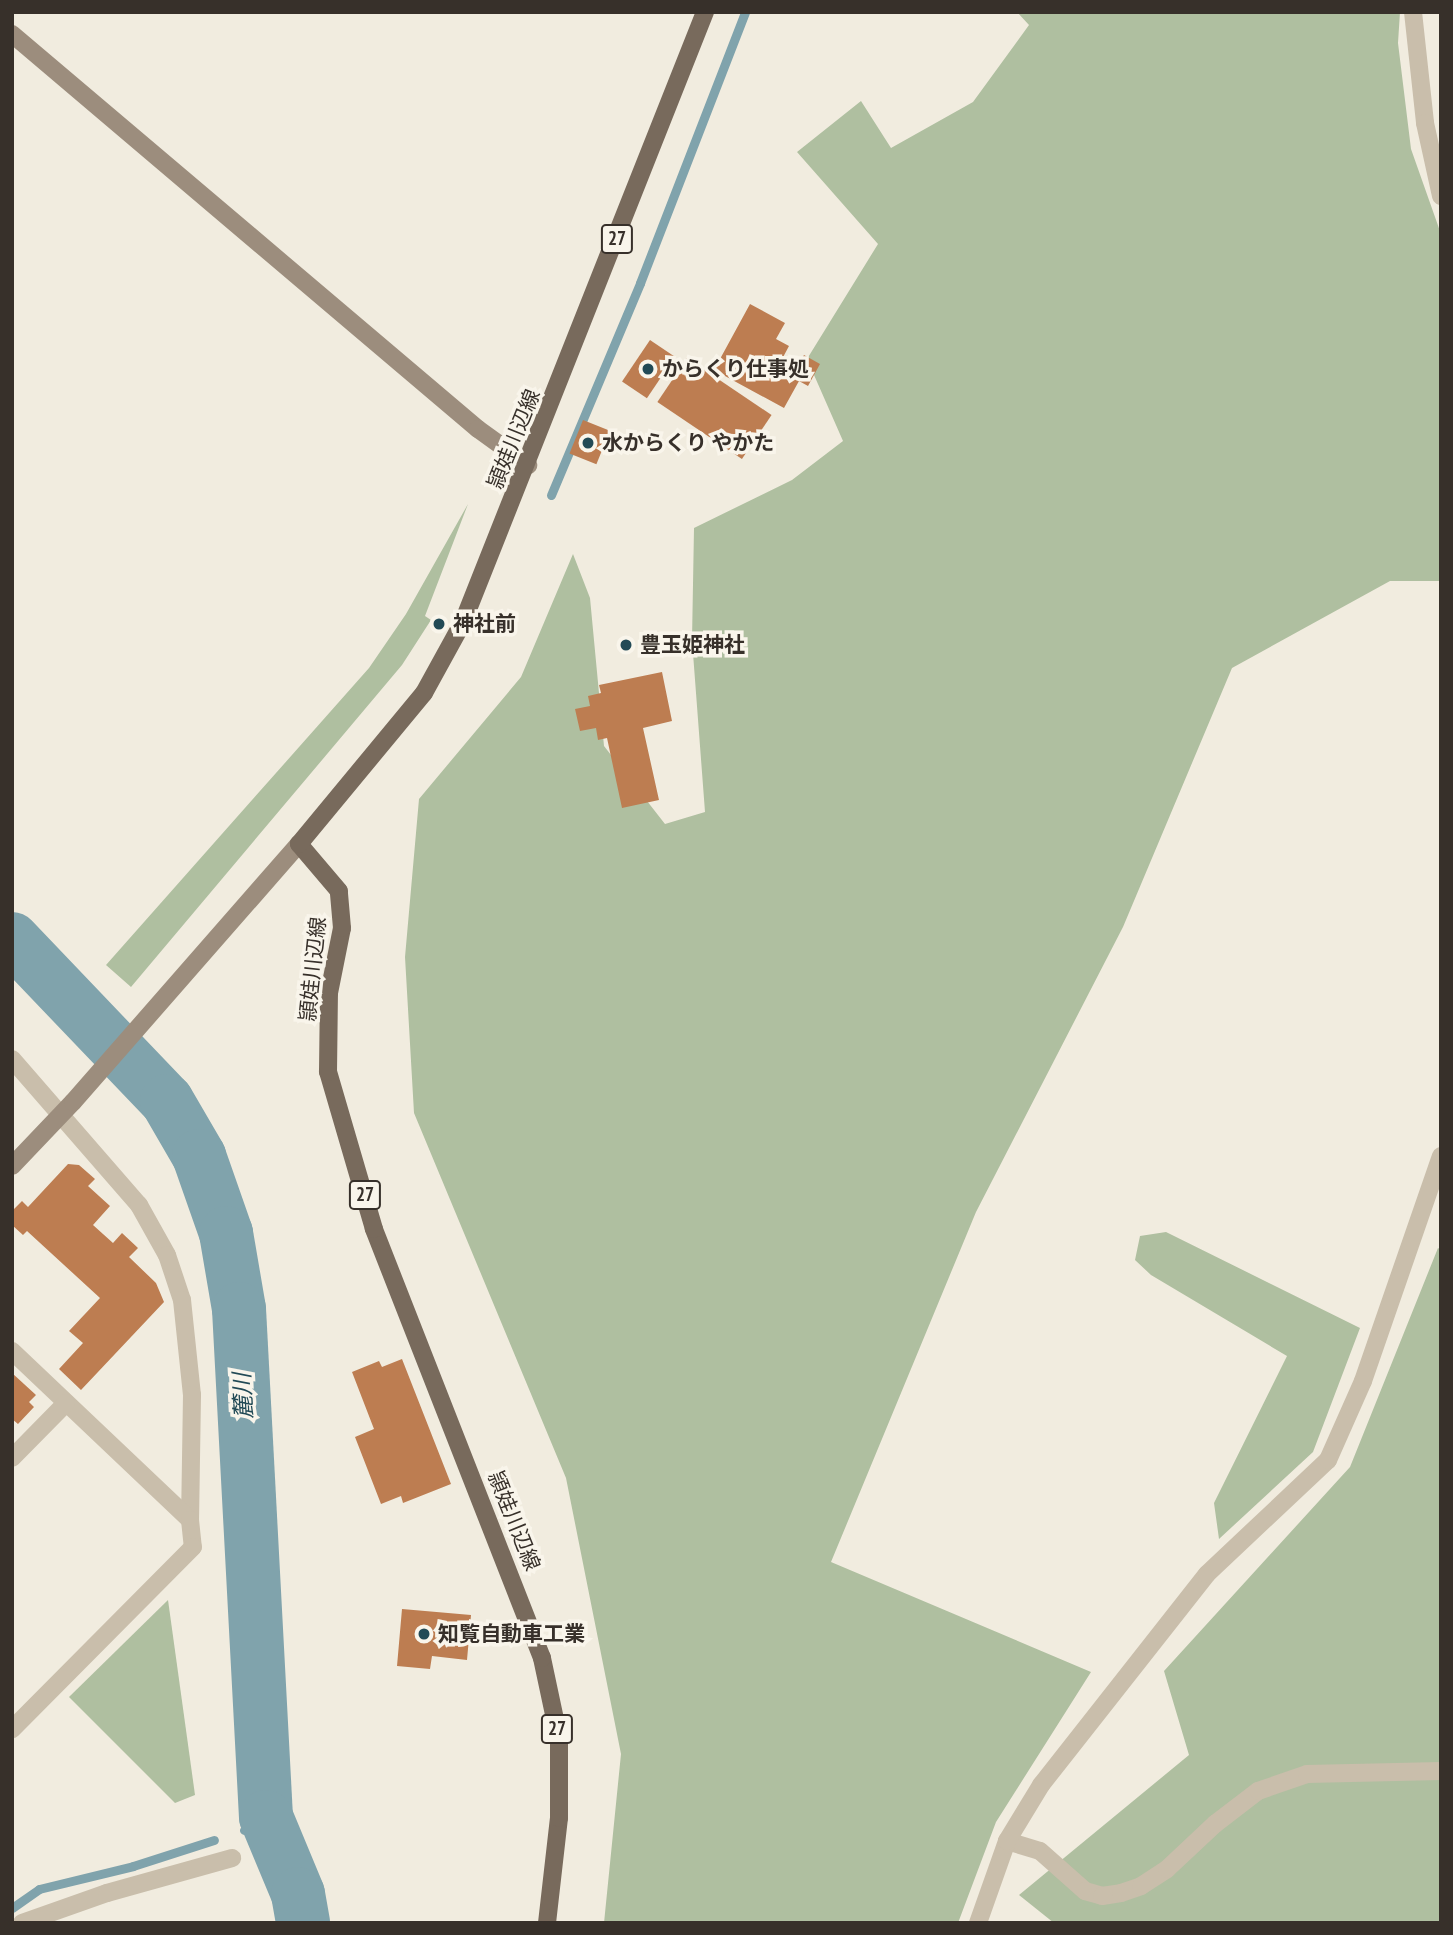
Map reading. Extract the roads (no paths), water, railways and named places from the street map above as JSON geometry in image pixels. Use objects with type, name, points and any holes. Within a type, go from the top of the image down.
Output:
[{"type":"main road","name":"頴娃川辺線","points":[[547,1923],[559,1818],[559,1738],[542,1658],[374,1229],[328,1072],[329,993],[342,928],[339,891],[299,844],[424,693],[463,622],[705,12]]},
{"type":"street","points":[[1413,12],[1425,123],[1441,196]]},
{"type":"street","points":[[12,34],[478,429],[527,465]]},
{"type":"street","points":[[12,1166],[67,1109],[299,844]]},
{"type":"street","points":[[12,1059],[67,1109],[139,1205],[167,1255],[182,1300],[192,1395],[190,1520],[193,1547],[12,1729]]},
{"type":"street","points":[[978,1923],[1007,1841],[1041,1785],[1207,1574],[1328,1460],[1363,1381],[1441,1156]]},
{"type":"street","points":[[12,1351],[190,1520]]},
{"type":"street","points":[[12,1458],[66,1403]]},
{"type":"street","points":[[1007,1841],[1040,1851],[1085,1891],[1102,1896],[1121,1893],[1141,1886],[1167,1869],[1215,1824],[1258,1791],[1307,1773],[1441,1771]]},
{"type":"street","points":[[22,1923],[107,1894],[232,1858]]},
{"type":"waterway","points":[[551,495],[640,283],[745,12]]},
{"type":"waterway","name":"麓川","points":[[12,939],[167,1101],[199,1156],[226,1233],[239,1309],[266,1817],[298,1894],[303,1923]]},
{"type":"waterway","points":[[244,1830],[266,1817]]},
{"type":"waterway","points":[[12,1908],[39,1889],[133,1866],[214,1840]]},
{"type":"place","name":"からくり仕事処","points":[[648,369]]},
{"type":"place","name":"水からくり やかた","points":[[588,443]]},
{"type":"place","name":"神社前","points":[[439,624]]},
{"type":"place","name":"豊玉姫神社","points":[[626,645]]},
{"type":"place","name":"知覧自動車工業","points":[[424,1634]]}]
